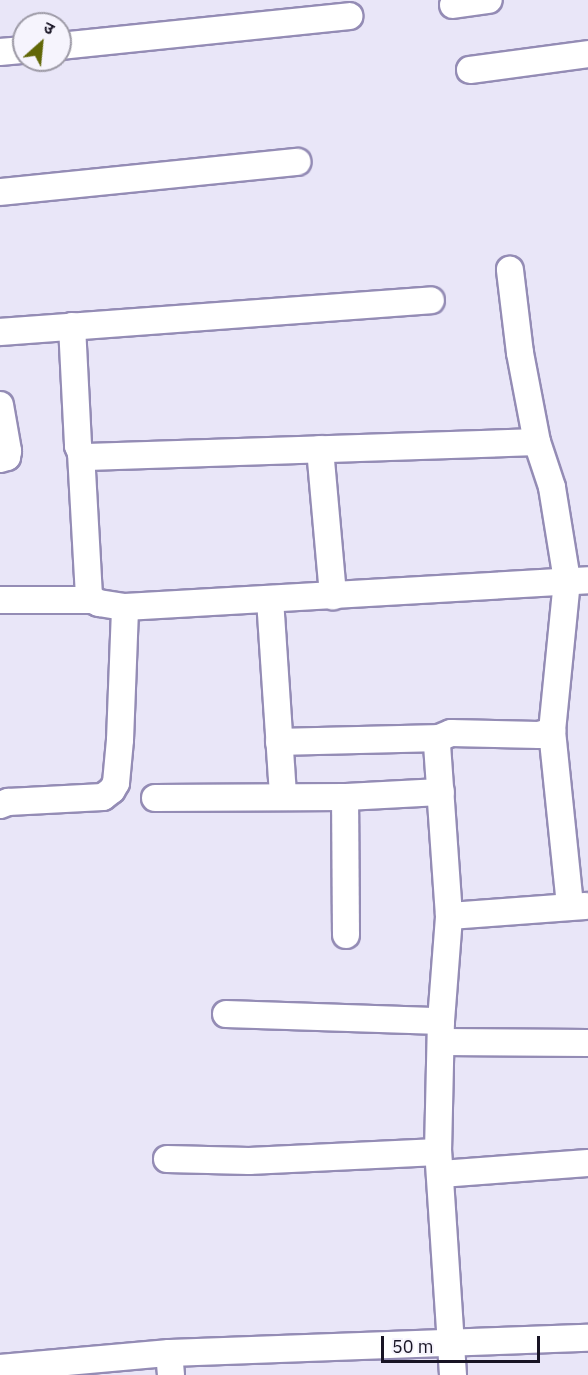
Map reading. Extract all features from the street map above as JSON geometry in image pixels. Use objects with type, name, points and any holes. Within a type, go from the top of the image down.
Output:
[{"type":"street","points":[[453,5],[489,0]]},
{"type":"street","points":[[72,45],[349,15]]},
{"type":"street","points":[[470,70],[588,54]]},
{"type":"street","points":[[0,192],[297,162]]},
{"type":"street","points":[[448,916],[579,906],[552,731],[577,580],[552,487],[537,442],[520,353],[510,270]]},
{"type":"street","points":[[0,332],[431,300]]},
{"type":"street","points":[[72,326],[78,446],[81,453],[89,594],[92,600]]},
{"type":"street","points":[[0,405],[8,451],[7,457],[0,459]]},
{"type":"street","points":[[81,453],[96,458],[537,442]]},
{"type":"street","points":[[320,449],[333,596]]},
{"type":"street","points":[[0,600],[92,600],[125,607],[577,580]]},
{"type":"street","points":[[270,599],[283,796]]},
{"type":"street","points":[[0,805],[8,802],[103,797],[112,790],[116,783],[120,740],[125,607]]},
{"type":"street","points":[[279,742],[439,738],[451,733],[539,735],[552,731]]},
{"type":"street","points":[[439,738],[437,746],[448,916],[442,1031],[440,1163],[453,1375]]},
{"type":"street","points":[[156,798],[345,797],[441,792]]},
{"type":"street","points":[[345,797],[346,935]]},
{"type":"street","points":[[226,1014],[588,1043]]},
{"type":"street","points":[[167,1159],[588,1163]]},
{"type":"street","points":[[0,1368],[31,1370],[170,1364],[588,1338]]}]
